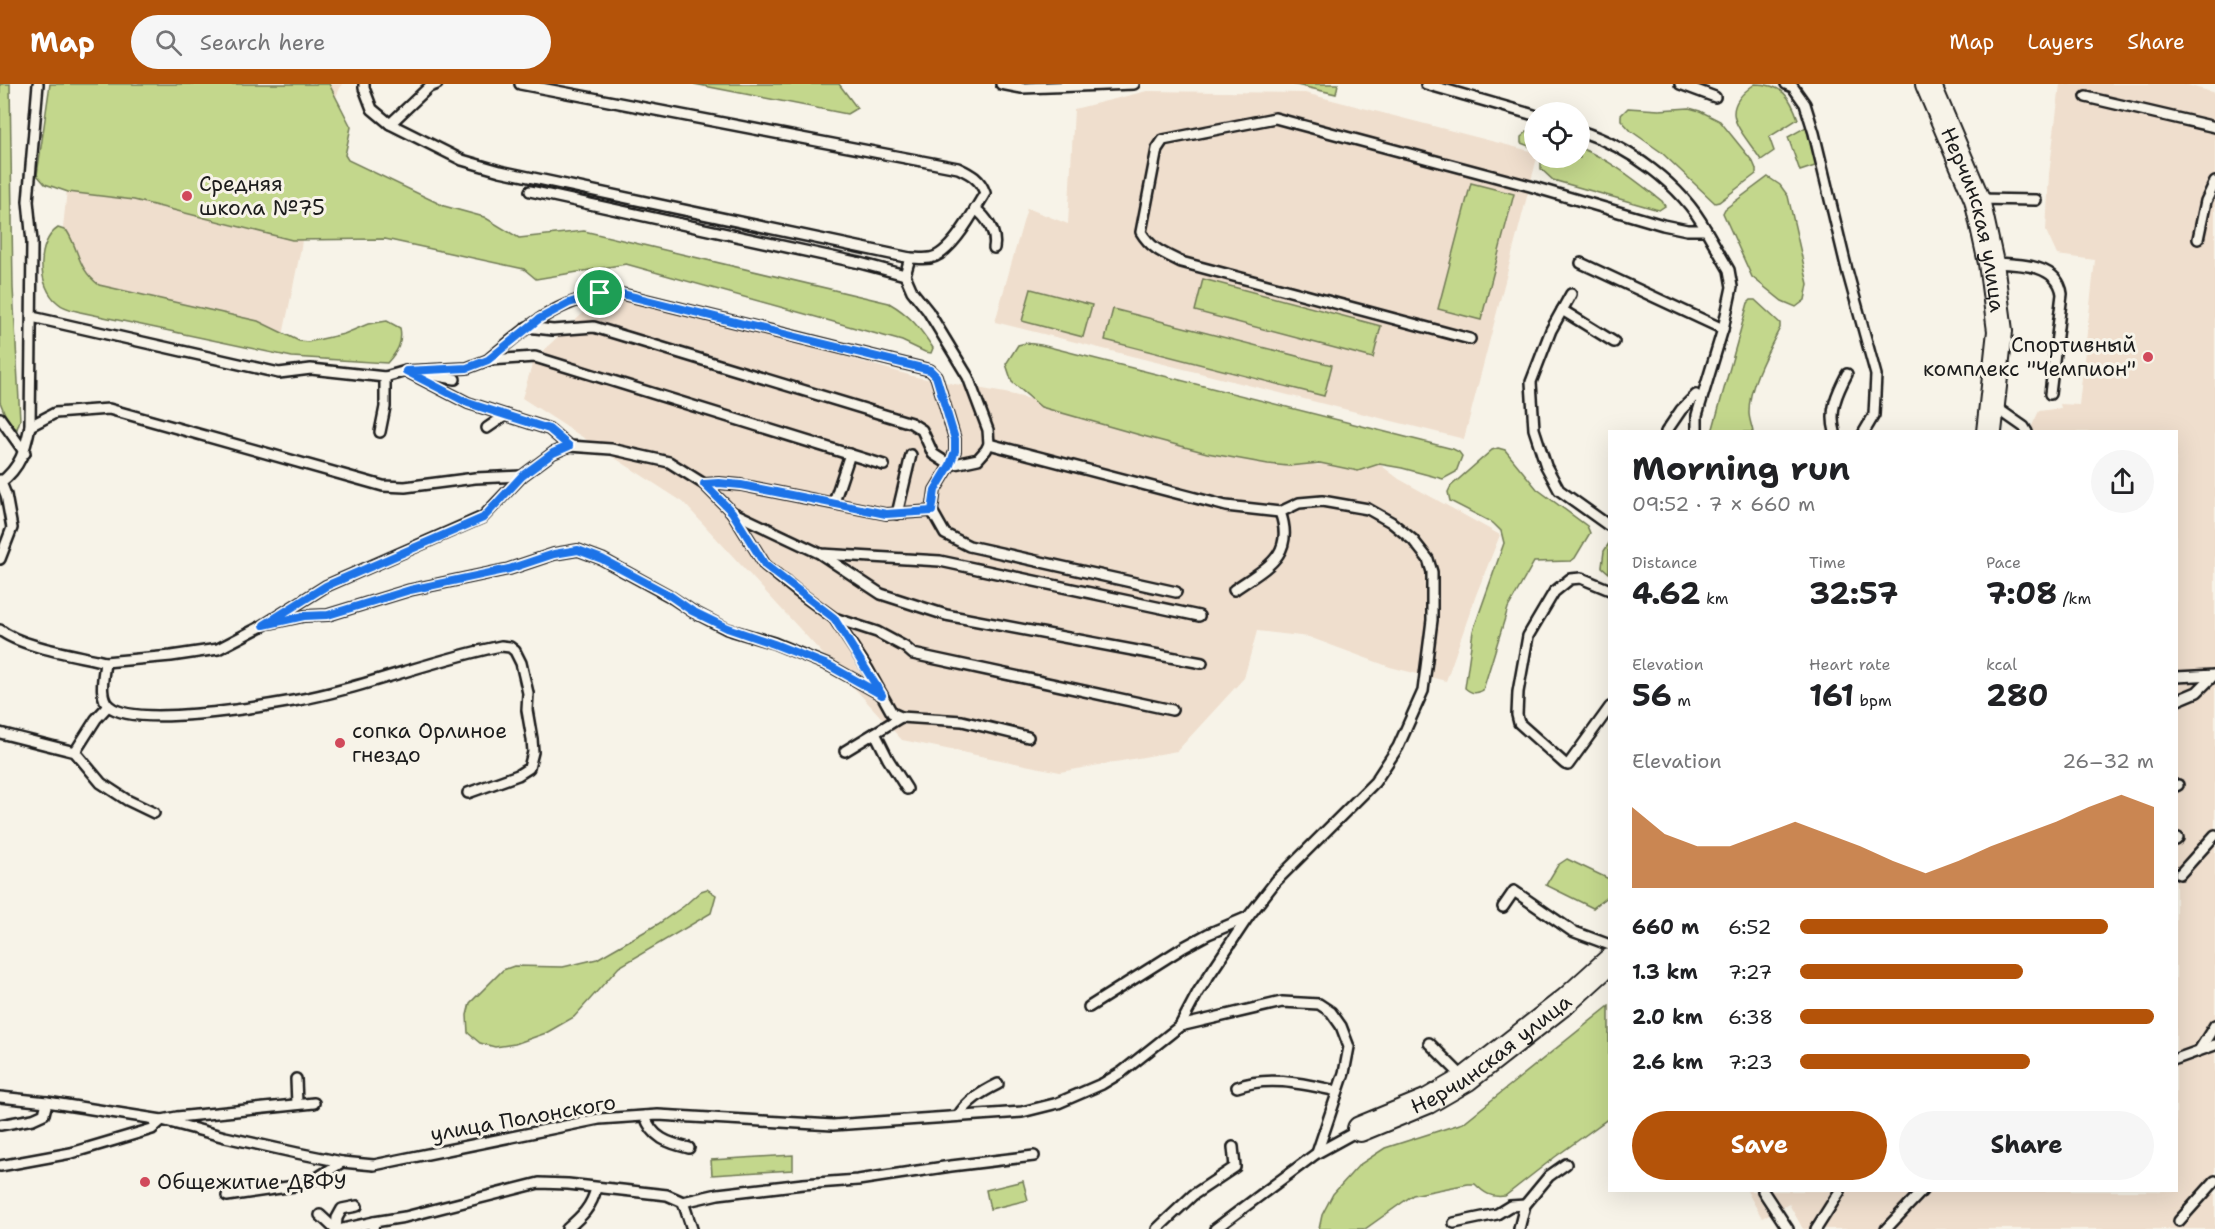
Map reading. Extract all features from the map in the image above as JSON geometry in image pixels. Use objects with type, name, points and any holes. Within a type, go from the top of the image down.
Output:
[{"type":"street","name":"Нерчинская улица","points":[[1928,84],[1977,199],[1990,263],[2000,330],[1989,430]]},
{"type":"street","name":"Нерчинская улица","points":[[1360,1129],[1428,1101],[1466,1079],[1567,1000],[1608,963]]},
{"type":"lane","points":[[0,559],[12,528],[6,495],[1,482],[17,467],[25,453],[30,426],[32,242],[28,201],[38,84]]},
{"type":"lane","points":[[364,84],[372,110],[390,124],[462,160],[500,171],[910,258],[931,258],[944,252],[984,194],[982,185],[972,175],[958,168],[520,84]]},
{"type":"lane","points":[[390,124],[429,87],[437,84]]},
{"type":"lane","points":[[1001,84],[1022,88],[1132,84]]},
{"type":"lane","points":[[1426,84],[1524,112]]},
{"type":"lane","points":[[1680,84],[1715,97]]},
{"type":"lane","points":[[1792,85],[1805,104],[1814,133],[1847,270],[1876,375],[1874,415],[1865,430]]},
{"type":"lane","points":[[2086,97],[2215,127]]},
{"type":"lane","points":[[1470,339],[1181,262],[1156,250],[1147,243],[1141,232],[1160,143],[1163,140],[1275,118],[1530,186],[1663,225],[1687,230],[1706,230]]},
{"type":"lane","points":[[1590,135],[1620,149],[1649,167],[1685,201],[1706,230],[1729,270],[1732,287],[1724,328],[1701,399],[1697,415],[1697,430]]},
{"type":"lane","points":[[2198,239],[2206,201],[2215,182]]},
{"type":"lane","points":[[530,191],[860,263],[905,275]]},
{"type":"lane","points":[[1977,199],[2036,200]]},
{"type":"lane","points":[[975,209],[988,220],[995,241],[994,248]]},
{"type":"lane","points":[[526,327],[553,330],[594,327],[911,423],[922,430],[933,454],[950,465],[978,459],[989,444],[988,430],[968,377],[928,311],[912,291],[905,275],[910,258]]},
{"type":"lane","points":[[1581,263],[1724,328]]},
{"type":"lane","points":[[1990,263],[2025,264],[2035,267],[2057,281],[2061,287],[2050,394]]},
{"type":"lane","points":[[488,360],[526,327],[569,303],[600,293],[622,294],[930,370],[936,376],[955,439],[955,451],[950,465],[935,490],[932,511],[945,534],[969,546],[1176,592]]},
{"type":"lane","points":[[1571,294],[1551,330],[1531,382],[1533,429],[1546,466],[1559,490],[1608,525]]},
{"type":"lane","points":[[1562,310],[1614,342]]},
{"type":"lane","points":[[32,317],[279,373],[310,369],[385,377],[406,371],[467,368],[488,360],[536,357],[884,465]]},
{"type":"lane","points":[[406,371],[455,378]]},
{"type":"lane","points":[[406,371],[458,399],[549,429],[569,446]]},
{"type":"lane","points":[[1835,430],[1832,418],[1834,400],[1847,374]]},
{"type":"lane","points":[[380,432],[385,407],[385,377]]},
{"type":"lane","points":[[1667,430],[1681,410],[1696,395],[1701,399]]},
{"type":"lane","points":[[1992,405],[2026,430]]},
{"type":"lane","points":[[30,426],[55,413],[110,409],[383,486],[405,487],[475,478],[522,476]]},
{"type":"lane","points":[[487,428],[506,415]]},
{"type":"lane","points":[[0,418],[25,453]]},
{"type":"lane","points":[[989,444],[1226,506],[1280,512],[1299,503],[1322,501],[1368,509],[1391,522],[1413,540],[1428,559],[1432,572],[1432,620],[1423,691],[1398,747],[1376,782],[1282,874],[1248,917],[1198,992],[1180,1026]]},
{"type":"lane","points":[[0,630],[7,635],[30,643],[105,662],[171,657],[218,649],[264,625],[326,586],[483,518],[522,476],[553,453],[569,446],[611,449],[669,462],[704,484],[732,512],[765,565],[834,618],[877,632],[905,647],[913,654],[1172,710]]},
{"type":"lane","points":[[834,502],[850,454]]},
{"type":"lane","points":[[897,514],[911,455]]},
{"type":"lane","points":[[704,484],[741,485],[886,514],[932,511]]},
{"type":"lane","points":[[732,512],[821,554],[881,594],[946,615],[1202,663]]},
{"type":"lane","points":[[1234,590],[1262,573],[1281,551],[1286,528],[1280,512]]},
{"type":"lane","points":[[264,625],[304,616],[328,615],[410,590],[509,569],[554,554],[578,550],[602,559],[669,595],[692,611],[727,628],[830,666],[882,695]]},
{"type":"lane","points":[[821,554],[940,561],[1199,616]]},
{"type":"lane","points":[[1608,590],[1581,578],[1570,579],[1554,592],[1533,624],[1528,636],[1518,692],[1517,715],[1520,723],[1568,765],[1608,710]]},
{"type":"lane","points":[[834,618],[892,713],[901,717],[962,721],[1028,737]]},
{"type":"lane","points":[[105,662],[103,688],[104,700],[108,706],[118,711],[145,717],[192,714],[294,700],[438,661],[501,646],[510,647],[515,651],[521,663],[528,693],[527,710],[532,752],[529,768],[518,775],[468,793]]},
{"type":"lane","points":[[2178,678],[2215,675]]},
{"type":"lane","points":[[2178,700],[2197,692],[2215,675]]},
{"type":"lane","points":[[75,752],[96,719],[108,706]]},
{"type":"lane","points":[[845,751],[901,717]]},
{"type":"lane","points":[[0,733],[75,752],[101,783],[127,800],[154,813]]},
{"type":"lane","points":[[875,733],[907,789]]},
{"type":"lane","points":[[2180,874],[2215,835]]},
{"type":"lane","points":[[1503,907],[1514,891],[1572,931],[1608,944]]},
{"type":"lane","points":[[1089,1008],[1208,934],[1248,917]]},
{"type":"lane","points":[[1180,1026],[1282,1002],[1319,1004],[1331,1012],[1348,1047],[1344,1073],[1317,1153]]},
{"type":"lane","points":[[2200,1050],[2215,1025]]},
{"type":"lane","name":"улица Полонского","points":[[0,1097],[162,1120],[225,1137],[342,1162],[374,1165],[599,1119],[658,1115],[833,1125],[1022,1112],[1058,1103],[1084,1093],[1122,1072],[1180,1026]]},
{"type":"lane","points":[[1429,1043],[1466,1079]]},
{"type":"lane","points":[[2178,1058],[2215,1045]]},
{"type":"lane","points":[[296,1079],[297,1104]]},
{"type":"lane","points":[[1236,1087],[1250,1082],[1283,1081],[1337,1091]]},
{"type":"lane","points":[[958,1116],[967,1104],[998,1084]]},
{"type":"lane","points":[[0,1125],[33,1119],[45,1114],[47,1102]]},
{"type":"lane","points":[[0,1166],[71,1153],[152,1129],[162,1120],[232,1110],[314,1103]]},
{"type":"lane","points":[[645,1116],[647,1124],[661,1139],[689,1148]]},
{"type":"lane","points":[[1215,1229],[1317,1153],[1360,1129]]},
{"type":"lane","points":[[1157,1229],[1193,1196],[1235,1167],[1233,1147]]},
{"type":"lane","points":[[343,1229],[373,1226],[539,1184],[667,1195],[683,1202],[718,1194],[779,1186],[858,1180],[1004,1158],[1034,1156]]},
{"type":"lane","points":[[227,1196],[301,1185],[342,1162]]},
{"type":"lane","points":[[1519,1229],[1525,1205],[1549,1176],[1566,1164]]},
{"type":"lane","points":[[2179,1221],[2215,1181]]},
{"type":"lane","points":[[567,1229],[593,1202],[596,1188]]},
{"type":"lane","points":[[1764,1192],[1788,1229]]},
{"type":"lane","points":[[1816,1229],[1839,1192]]},
{"type":"lane","points":[[1886,1229],[1921,1192]]},
{"type":"lane","points":[[683,1202],[692,1229]]},
{"type":"lane","points":[[1454,1223],[1497,1214],[1510,1206],[1525,1205]]},
{"type":"lane","points":[[336,1229],[337,1218],[342,1209],[357,1206]]},
{"type":"lane","points":[[322,1229],[320,1215],[336,1229]]},
{"type":"shaded area","name":"Средняя школа №75","points":[[78,84],[342,84],[313,144],[301,248],[280,350],[56,295]]},
{"type":"shaded area","points":[[2060,84],[2184,84],[2215,93],[2215,1229],[1803,1229],[1789,1204],[1762,1218],[1748,1192],[2178,1192],[2178,430],[2030,430],[2039,411],[2061,408],[2060,404],[2079,405],[2095,260],[2057,255],[2046,231],[2049,174]]},
{"type":"shaded area","points":[[1147,91],[1305,93],[1524,149],[1524,168],[1534,168],[1464,439],[995,322],[1027,208],[1068,224],[1074,109]]},
{"type":"shaded area","points":[[609,289],[916,377],[1005,393],[1318,465],[1362,451],[1399,479],[1500,535],[1446,681],[1390,667],[1309,637],[1257,631],[1244,678],[1177,751],[1060,772],[902,740],[683,502],[522,398],[534,359]]},
{"type":"green space","points":[[0,84],[10,84],[13,288],[20,420],[17,429],[9,424],[0,402]]},
{"type":"green space","points":[[50,84],[329,84],[351,127],[345,155],[348,160],[444,206],[484,217],[519,238],[584,231],[889,303],[914,322],[933,348],[931,353],[925,352],[902,341],[626,264],[536,279],[524,269],[385,239],[292,240],[134,200],[68,192],[45,184],[37,175]]},
{"type":"green space","points":[[694,84],[839,84],[857,108],[847,114]]},
{"type":"green space","points":[[1292,84],[1338,84],[1336,94]]},
{"type":"green space","points":[[1755,84],[1772,86],[1784,93],[1792,104],[1798,119],[1769,137],[1774,151],[1761,160],[1740,129],[1734,112],[1736,103]]},
{"type":"green space","points":[[1628,108],[1659,110],[1689,108],[1720,121],[1753,162],[1756,174],[1715,203],[1661,152],[1631,131],[1621,120],[1621,115]]},
{"type":"green space","points":[[1806,127],[1818,165],[1800,171],[1788,137]]},
{"type":"green space","points":[[1524,134],[1524,144],[1521,143],[1521,137]]},
{"type":"green space","points":[[1590,153],[1623,172],[1662,201],[1665,206],[1659,210],[1553,180],[1541,169],[1590,168]]},
{"type":"green space","points":[[1768,177],[1780,185],[1788,196],[1808,284],[1805,300],[1796,307],[1782,301],[1752,277],[1723,213],[1725,209]]},
{"type":"green space","points":[[1471,183],[1514,194],[1481,320],[1438,309]]},
{"type":"green space","points":[[58,228],[67,231],[83,266],[99,285],[258,321],[299,341],[308,342],[344,334],[368,324],[387,321],[400,328],[400,343],[387,363],[292,357],[68,309],[51,296],[43,276],[43,254],[46,243]]},
{"type":"green space","points":[[1203,279],[1381,326],[1373,358],[1195,311]]},
{"type":"green space","points":[[1031,289],[1092,305],[1083,337],[1022,321]]},
{"type":"green space","points":[[1755,300],[1780,323],[1780,328],[1760,369],[1752,392],[1749,418],[1752,430],[1713,430],[1748,303]]},
{"type":"green space","points":[[1113,309],[1332,365],[1324,396],[1105,340]]},
{"type":"green space","points":[[1026,343],[1453,449],[1462,456],[1456,472],[1443,479],[1379,464],[1358,471],[1320,463],[1288,466],[1268,464],[1207,453],[1041,407],[1012,382],[1006,364],[1018,345]]},
{"type":"green space","points":[[1498,448],[1505,450],[1537,489],[1587,526],[1590,533],[1571,561],[1534,562],[1508,608],[1483,690],[1474,693],[1465,688],[1473,631],[1504,543],[1501,531],[1493,523],[1450,501],[1448,492],[1451,486],[1492,450]]},
{"type":"green space","points":[[1608,545],[1608,572],[1602,567],[1604,551]]},
{"type":"green space","points":[[1567,859],[1608,879],[1608,896],[1593,908],[1546,885],[1558,865]]},
{"type":"green space","points":[[707,889],[716,895],[711,913],[619,967],[574,1017],[546,1033],[515,1044],[495,1047],[480,1043],[468,1033],[467,1015],[470,1003],[503,970],[514,966],[563,967],[597,959],[658,924],[701,891]]},
{"type":"green space","points":[[1608,1007],[1608,1119],[1505,1196],[1492,1195],[1475,1184],[1468,1184],[1413,1195],[1365,1229],[1319,1229],[1322,1215],[1333,1194],[1359,1165],[1385,1148],[1463,1123]]},
{"type":"green space","points":[[793,1155],[793,1170],[712,1175],[711,1160]]},
{"type":"green space","points":[[1023,1181],[1028,1200],[990,1209],[986,1190]]},
{"type":"place","name":"Средняя школа №75","points":[[187,196]]},
{"type":"place","name":"Спортивный комплекс \"Чемпион\"","points":[[2148,357]]},
{"type":"place","name":"сопка Орлиное гнездо","points":[[340,743]]},
{"type":"place","name":"Общежитие ДВФУ","points":[[145,1182]]},
{"type":"route","points":[[600,293],[622,294],[930,370],[936,376],[955,439],[955,451],[950,465],[940,478],[935,490],[932,511],[886,514],[741,485],[704,484],[732,512],[765,565],[834,618],[882,695],[830,666],[727,628],[692,611],[669,595],[602,559],[578,550],[554,554],[509,569],[410,590],[328,615],[304,616],[264,625],[326,586],[483,518],[522,476],[553,453],[569,446],[549,429],[448,395],[406,371],[467,368],[488,360],[526,327],[539,319],[569,303],[600,293]]}]
